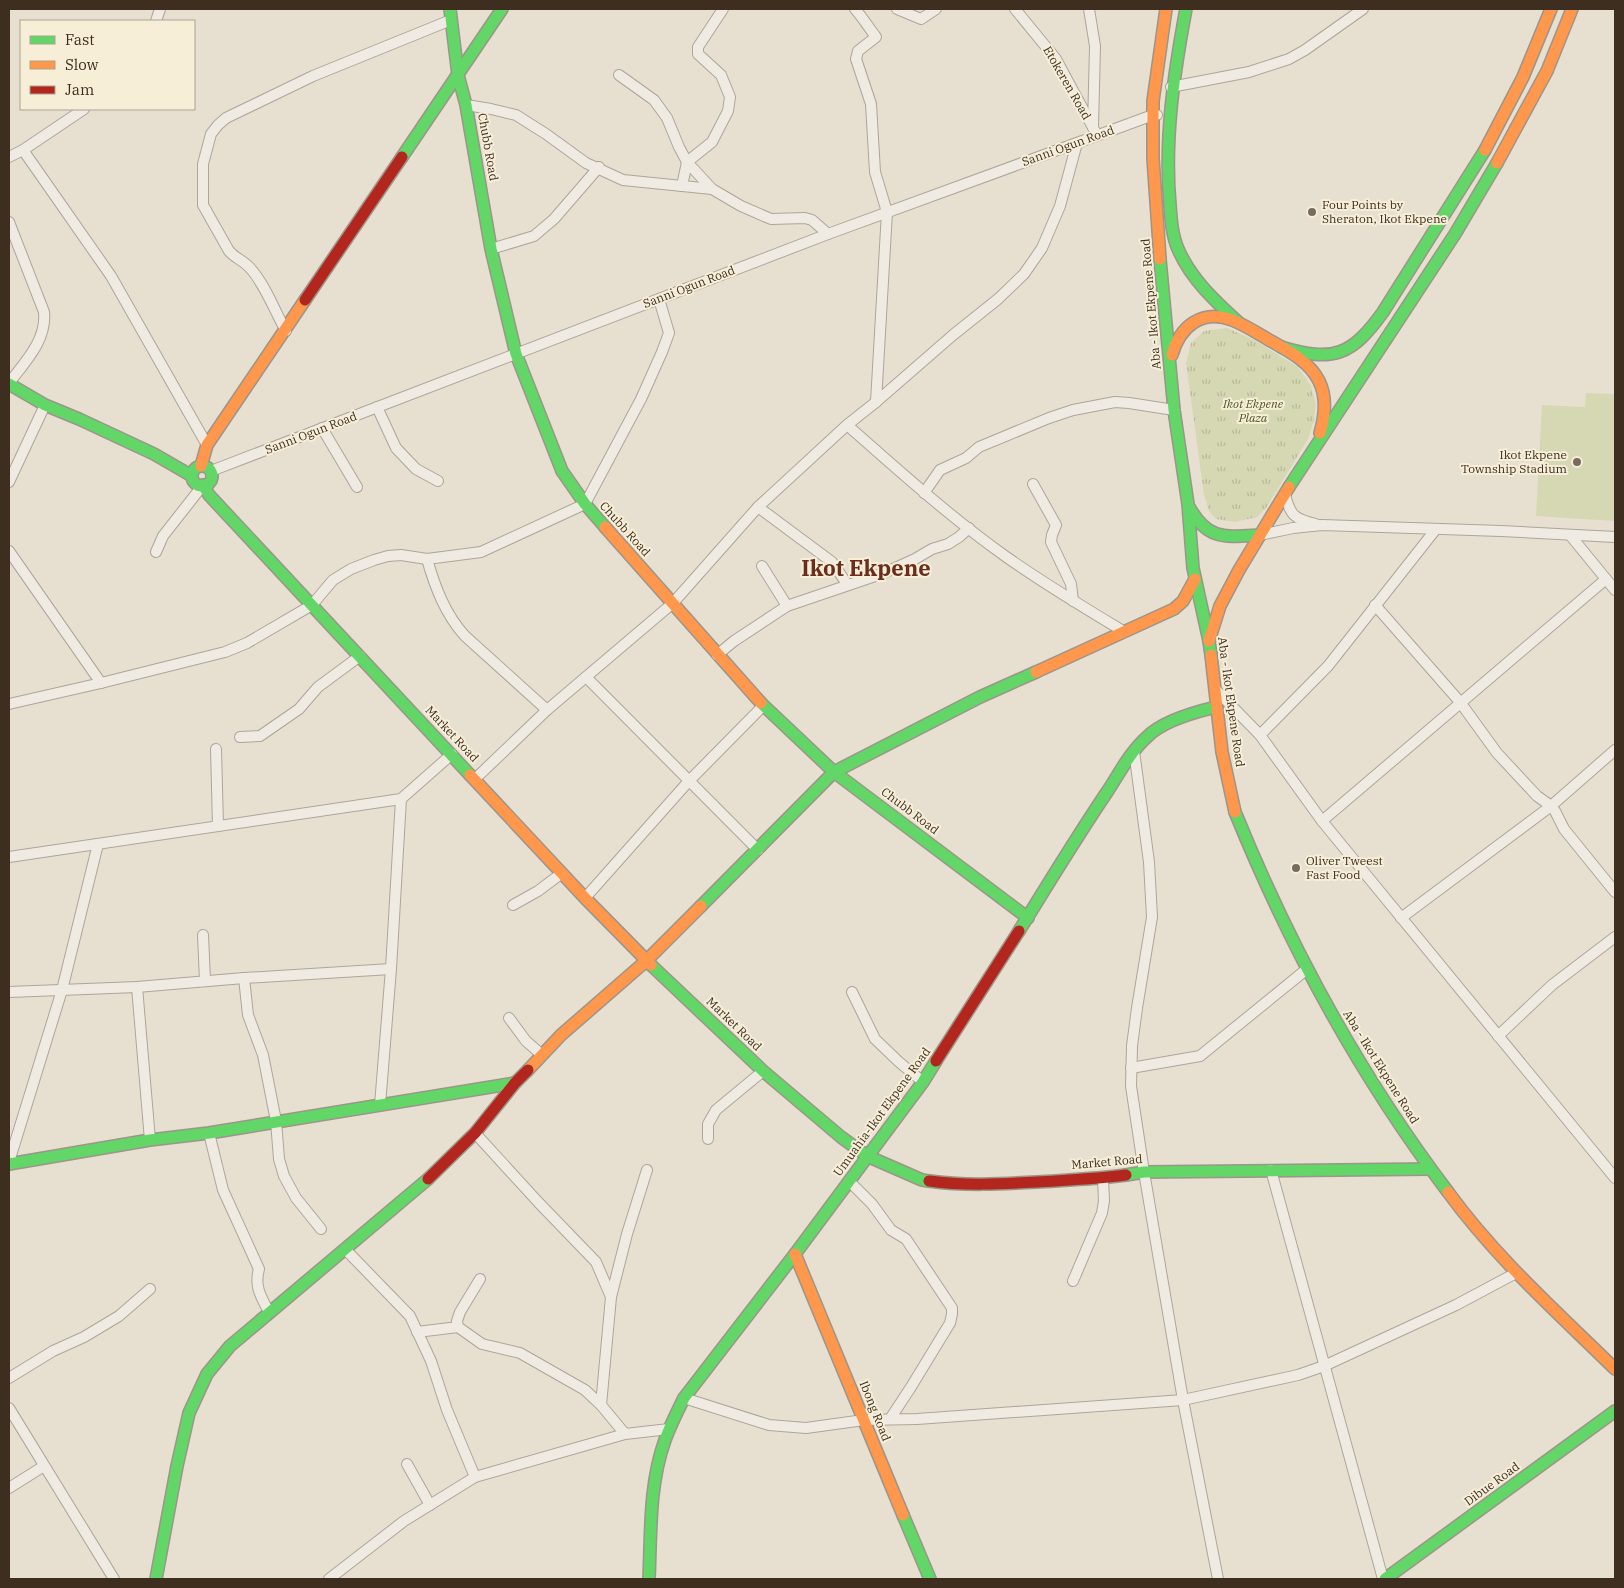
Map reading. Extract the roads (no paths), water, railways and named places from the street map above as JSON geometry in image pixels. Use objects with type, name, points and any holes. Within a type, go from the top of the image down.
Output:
[{"type":"main road","points":[[9,384],[45,405],[154,454],[192,476],[196,483],[203,486],[207,484],[212,479],[206,468],[207,445],[286,331],[502,9]]},
{"type":"main road","name":"Aba - Ikot Ekpene Road","points":[[1166,9],[1154,87],[1156,210],[1174,410],[1188,504],[1195,579],[1209,641],[1222,752],[1234,811],[1258,869],[1307,969],[1352,1051],[1430,1169],[1468,1222],[1516,1273],[1615,1368]]},
{"type":"main road","points":[[1186,9],[1170,114],[1169,185],[1172,228],[1179,250],[1194,276],[1216,302],[1238,322],[1298,358],[1314,374],[1322,389],[1325,408],[1323,426],[1315,448]]},
{"type":"main road","points":[[1281,347],[1305,354],[1330,354],[1348,348],[1366,336],[1481,158],[1518,92],[1551,9]]},
{"type":"main road","points":[[1209,641],[1220,606],[1260,535],[1450,242],[1504,151],[1547,71],[1572,9]]},
{"type":"main road","name":"Chubb Road","points":[[450,14],[458,75],[466,105],[491,249],[516,354],[562,471],[585,504],[763,706],[834,772],[1028,918]]},
{"type":"main road","points":[[1171,360],[1174,343],[1193,322],[1207,317],[1221,317],[1238,322]]},
{"type":"main road","points":[[192,476],[194,469],[206,468]]},
{"type":"main road","name":"Market Road","points":[[203,486],[209,495],[646,961],[763,1071],[841,1138],[867,1156],[922,1180],[951,1184],[992,1184],[1103,1178],[1144,1172],[1430,1169]]},
{"type":"main road","points":[[1188,504],[1196,520],[1203,528],[1214,534],[1226,537],[1260,535]]},
{"type":"main road","points":[[156,1579],[189,1413],[207,1374],[230,1346],[434,1174],[475,1133],[515,1084],[561,1035],[646,961],[834,772],[980,697],[1174,609],[1183,601],[1195,579]]},
{"type":"main road","name":"Umuahia-Ikot Ekpene Road","points":[[649,1579],[655,1477],[659,1457],[673,1416],[684,1398],[795,1254],[923,1082],[1134,751],[1147,736],[1158,728],[1196,712],[1216,707]]},
{"type":"main road","points":[[9,1163],[515,1084]]},
{"type":"main road","name":"Ibong Road","points":[[795,1254],[930,1579]]},
{"type":"main road","name":"Dibue Road","points":[[1384,1579],[1615,1411]]},
{"type":"street","points":[[682,186],[687,162],[712,142],[728,111],[730,97],[721,75],[698,54],[698,47],[723,9]]},
{"type":"street","points":[[855,9],[865,19],[876,37],[858,51],[856,59],[870,104],[875,172],[887,212],[876,402]]},
{"type":"street","points":[[897,9],[921,19],[936,9]]},
{"type":"street","name":"Etokeren Road","points":[[1016,9],[1056,59],[1095,131]]},
{"type":"street","points":[[1089,9],[1095,46],[1095,131]]},
{"type":"street","points":[[1154,87],[1173,87],[1249,72],[1289,59],[1305,50],[1363,9]]},
{"type":"street","points":[[286,331],[262,285],[252,270],[229,251],[203,205],[203,164],[211,134],[226,118],[450,14]]},
{"type":"street","points":[[619,75],[654,100],[667,118],[687,162],[712,189],[741,206],[772,219],[805,218],[812,220],[828,234]]},
{"type":"street","points":[[466,105],[491,108],[516,115],[586,163],[599,167],[623,180],[712,189]]},
{"type":"street","points":[[9,157],[23,150],[83,110]]},
{"type":"street","name":"Sanni Ogun Road","points":[[206,468],[322,428],[828,234],[1077,143],[1095,131],[1153,115],[1170,114]]},
{"type":"street","points":[[475,779],[547,710],[673,603],[758,507],[847,424],[876,402],[998,299],[1024,274],[1042,248],[1060,206],[1077,143]]},
{"type":"street","points":[[23,150],[111,276],[207,445]]},
{"type":"street","points":[[491,249],[534,236],[554,220],[599,167]]},
{"type":"street","points":[[9,222],[44,312],[45,322],[42,333],[31,353],[9,384]]},
{"type":"street","points":[[9,704],[225,652],[247,643],[312,604],[333,580],[351,569],[388,556],[426,559],[481,552],[585,504],[641,399],[669,333],[659,299]]},
{"type":"street","points":[[924,493],[940,470],[966,458],[980,447],[1048,418],[1072,410],[1115,402],[1174,410]]},
{"type":"street","points":[[9,482],[45,405]]},
{"type":"street","points":[[377,407],[396,448],[416,469],[438,481]]},
{"type":"street","points":[[847,424],[924,493],[1004,556],[1073,602],[1124,631]]},
{"type":"street","points":[[322,428],[357,487]]},
{"type":"street","points":[[1033,484],[1054,519],[1056,525],[1051,542],[1071,584],[1073,602]]},
{"type":"street","points":[[156,552],[164,536],[203,486]]},
{"type":"street","points":[[1285,494],[1293,516],[1322,525]]},
{"type":"street","points":[[758,507],[832,562],[847,584]]},
{"type":"street","points":[[1260,535],[1293,528],[1322,525],[1501,530],[1615,537]]},
{"type":"street","points":[[718,655],[734,641],[787,606],[847,584],[884,573],[932,549],[948,544],[968,528]]},
{"type":"street","points":[[1260,735],[1328,666],[1436,529]]},
{"type":"street","points":[[1570,534],[1615,590]]},
{"type":"street","points":[[9,551],[101,683]]},
{"type":"street","points":[[426,559],[435,586],[453,622],[547,710]]},
{"type":"street","points":[[762,566],[787,606]]},
{"type":"street","points":[[1322,821],[1606,579]]},
{"type":"street","points":[[1375,605],[1460,702],[1497,753],[1537,796],[1551,806],[1564,830],[1615,892]]},
{"type":"street","points":[[240,737],[260,736],[299,708],[318,687],[360,656]]},
{"type":"street","points":[[586,677],[688,782],[758,850]]},
{"type":"street","points":[[1215,689],[1260,735],[1322,821],[1615,1178]]},
{"type":"street","points":[[585,898],[688,782],[763,706]]},
{"type":"street","points":[[216,749],[218,826]]},
{"type":"street","points":[[1401,918],[1551,806],[1615,750]]},
{"type":"street","points":[[1134,751],[1149,862],[1152,917],[1132,1046],[1130,1086],[1183,1400],[1218,1579]]},
{"type":"street","points":[[9,857],[401,799],[452,754]]},
{"type":"street","points":[[380,1105],[391,969],[401,799]]},
{"type":"street","points":[[9,1163],[62,990],[98,844]]},
{"type":"street","points":[[513,905],[538,891],[562,873]]},
{"type":"street","points":[[203,934],[205,981]]},
{"type":"street","points":[[1498,1036],[1552,985],[1615,937]]},
{"type":"street","points":[[9,992],[137,987],[391,969]]},
{"type":"street","points":[[1131,1068],[1200,1056],[1307,969]]},
{"type":"street","points":[[244,978],[248,1015],[263,1055],[276,1122],[279,1159],[284,1176],[296,1198],[322,1230]]},
{"type":"street","points":[[137,987],[150,1140]]},
{"type":"street","points":[[852,992],[876,1039],[923,1082]]},
{"type":"street","points":[[508,1018],[526,1041],[542,1055]]},
{"type":"street","points":[[708,1139],[708,1124],[716,1110],[763,1071]]},
{"type":"street","points":[[210,1133],[223,1190],[260,1269],[256,1279],[259,1293],[269,1312]]},
{"type":"street","points":[[475,1133],[596,1262],[611,1297]]},
{"type":"street","points":[[601,1404],[611,1297],[627,1234],[647,1170]]},
{"type":"street","points":[[1271,1170],[1384,1579]]},
{"type":"street","points":[[1073,1282],[1102,1213],[1104,1201],[1103,1178]]},
{"type":"street","points":[[849,1181],[872,1204],[891,1230],[906,1239],[952,1308],[950,1323],[890,1419]]},
{"type":"street","points":[[345,1249],[410,1316],[431,1361],[447,1410],[475,1477]]},
{"type":"street","points":[[602,1274],[617,1273]]},
{"type":"street","points":[[684,1398],[768,1424],[806,1428],[864,1420],[917,1419],[1183,1400],[1298,1376],[1324,1366],[1456,1305],[1516,1273]]},
{"type":"street","points":[[458,1327],[457,1321],[460,1312],[480,1279]]},
{"type":"street","points":[[9,1378],[53,1351],[84,1337],[119,1316],[150,1289]]},
{"type":"street","points":[[417,1332],[458,1327],[482,1344],[526,1356],[585,1390],[601,1404],[625,1434]]},
{"type":"street","points":[[9,1408],[114,1579]]},
{"type":"street","points":[[329,1579],[404,1521],[475,1477],[625,1434],[669,1429]]},
{"type":"street","points":[[407,1464],[430,1505]]},
{"type":"street","points":[[9,1488],[44,1466]]},
{"type":"place","name":"Four Points by Sheraton, Ikot Ekpene","points":[[1312,212]]},
{"type":"place","name":"Ikot Ekpene Township Stadium","points":[[1577,462]]},
{"type":"place","name":"Oliver Tweest Fast Food","points":[[1296,868]]},
{"type":"district","name":"Ikot Ekpene","points":[[866,568]]},
{"type":"park label","name":"Ikot Ekpene Plaza","points":[[1253,411]]}]
